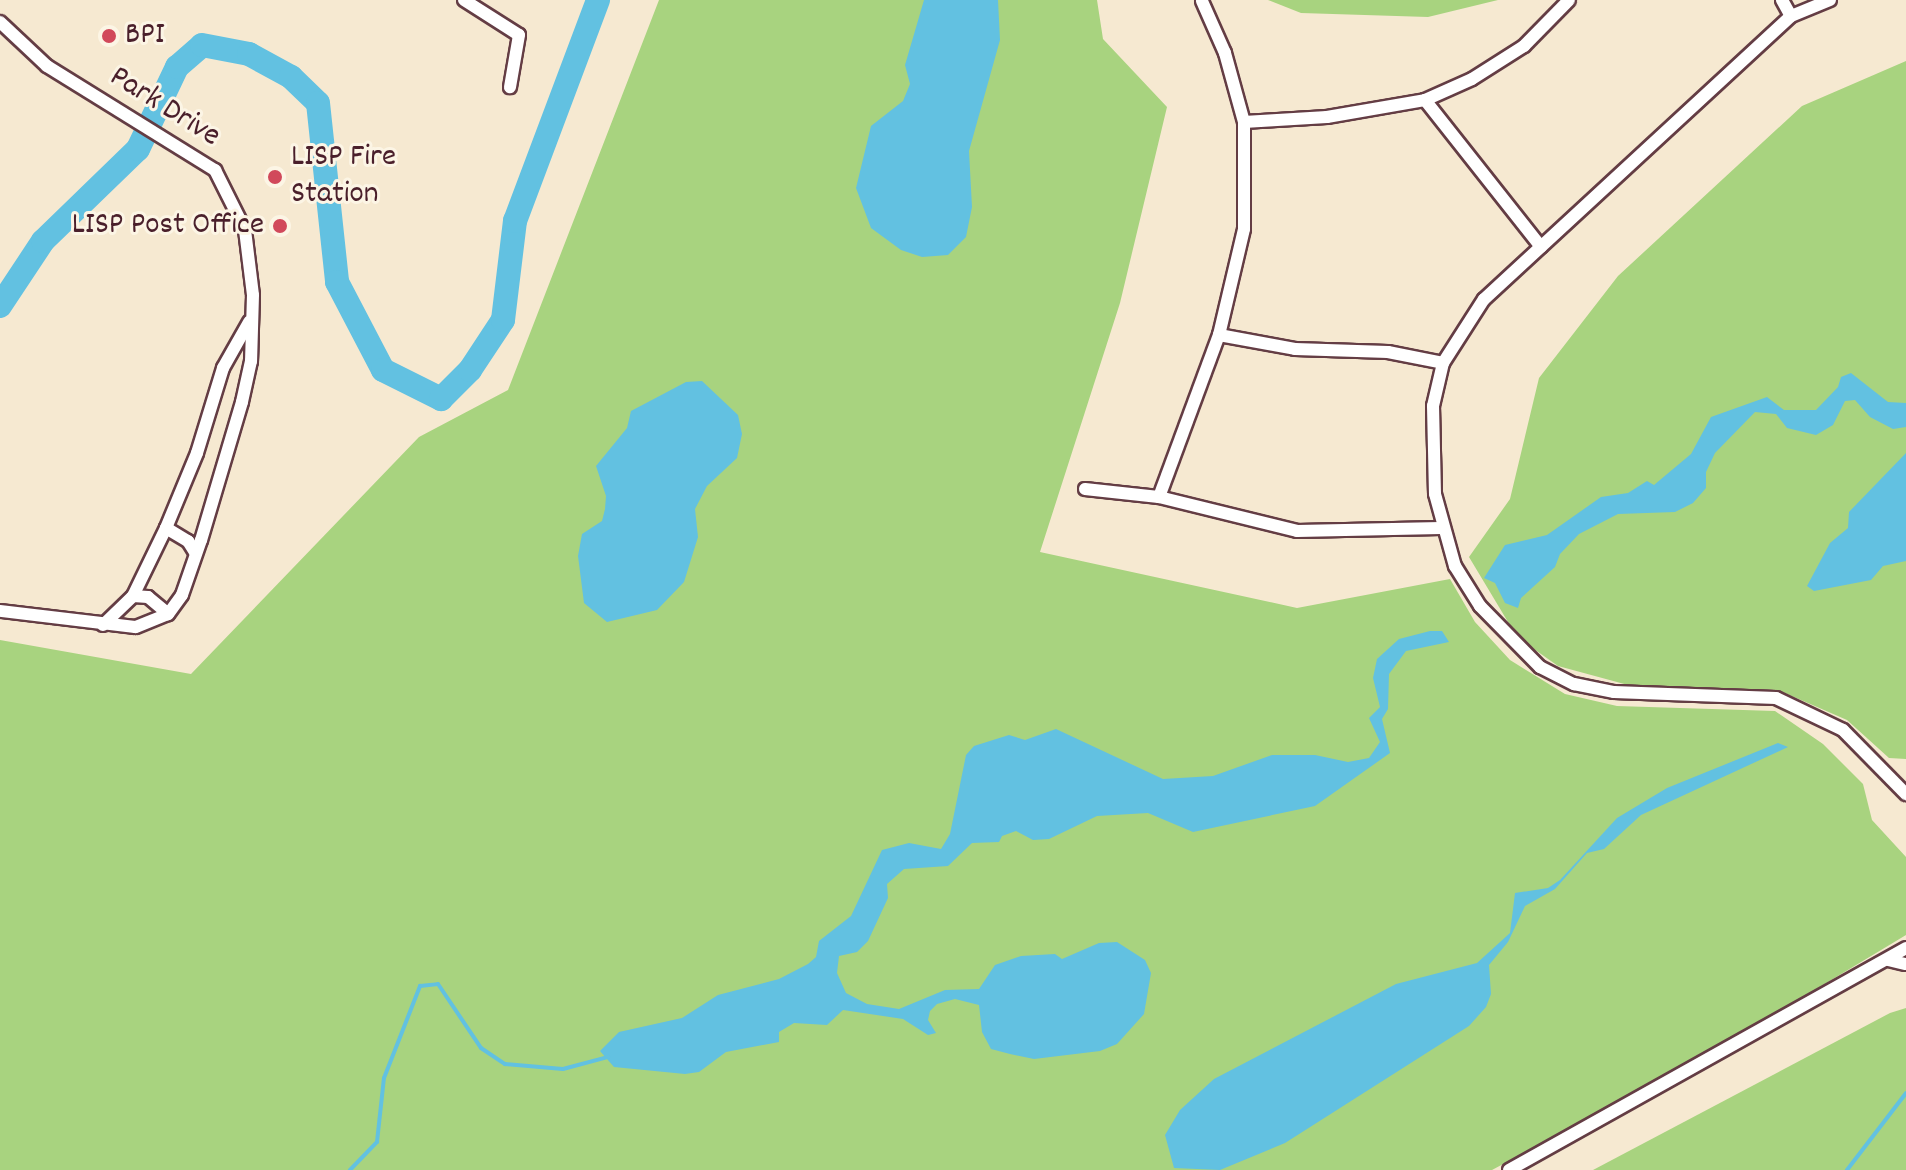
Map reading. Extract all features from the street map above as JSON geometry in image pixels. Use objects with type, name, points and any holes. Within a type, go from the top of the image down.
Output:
[{"type":"street","points":[[464,0],[519,35],[510,87]]},
{"type":"street","points":[[1244,122],[1327,117],[1425,100],[1472,79],[1524,46],[1569,0]]},
{"type":"street","points":[[1782,0],[1791,16]]},
{"type":"street","points":[[1830,0],[1791,16],[1484,299],[1443,363],[1433,406],[1432,451],[1441,528],[1455,566],[1480,606],[1540,667],[1574,684],[1614,692],[1776,698],[1843,730],[1906,794]]},
{"type":"street","points":[[1159,497],[1219,335],[1244,229],[1244,122],[1225,53],[1202,1]]},
{"type":"street","name":"Park Drive","points":[[0,22],[47,66],[190,151],[215,170],[242,220],[252,269],[251,361],[242,402],[182,595],[168,614]]},
{"type":"street","points":[[1425,100],[1541,247]]},
{"type":"street","name":"Park Drive","points":[[103,625],[133,596],[166,528],[197,453],[223,368],[250,319]]},
{"type":"street","points":[[1219,335],[1295,349],[1388,352],[1443,363]]},
{"type":"street","points":[[1085,489],[1159,497],[1297,531],[1441,528]]},
{"type":"street","points":[[166,528],[188,541],[195,552]]},
{"type":"street","points":[[0,611],[135,627],[168,614],[148,597],[133,596]]},
{"type":"street","points":[[1509,1170],[1906,948]]},
{"type":"street","points":[[1888,960],[1906,964]]},
{"type":"green space","points":[[659,0],[1097,0],[1103,39],[1167,107],[1120,303],[1040,552],[1297,608],[1450,579],[1475,622],[1510,660],[1565,694],[1617,706],[1775,711],[1823,744],[1863,784],[1872,820],[1906,857],[1906,935],[1710,1053],[1492,1170],[0,1170],[0,640],[191,674],[419,437],[508,390]]},
{"type":"green space","points":[[1268,0],[1498,0],[1428,17],[1301,13]]},
{"type":"green space","points":[[1906,61],[1906,759],[1889,758],[1847,720],[1778,690],[1628,685],[1558,666],[1517,637],[1469,557],[1510,499],[1539,378],[1618,276],[1802,106]]},
{"type":"green space","points":[[1906,1008],[1906,1170],[1593,1170],[1890,1013]]},
{"type":"water","points":[[924,0],[998,0],[1000,40],[969,151],[972,207],[966,237],[948,255],[922,257],[901,250],[871,228],[856,188],[871,126],[903,101],[910,84],[905,65]]},
{"type":"water","points":[[1851,373],[1888,402],[1906,403],[1906,427],[1893,429],[1870,417],[1855,400],[1845,401],[1833,425],[1816,435],[1787,428],[1776,414],[1755,412],[1715,453],[1706,472],[1706,488],[1693,503],[1675,512],[1618,514],[1579,534],[1560,554],[1555,567],[1521,598],[1518,608],[1505,603],[1495,583],[1484,578],[1505,545],[1547,535],[1601,497],[1628,493],[1647,481],[1654,485],[1691,454],[1711,417],[1767,397],[1784,410],[1816,410],[1838,387],[1841,377]]},
{"type":"water","points":[[702,381],[738,415],[742,434],[737,458],[707,486],[695,509],[698,537],[684,582],[657,610],[607,622],[584,603],[578,556],[582,534],[602,521],[605,509],[606,496],[596,466],[627,428],[631,411],[686,382]]},
{"type":"water","points":[[1906,453],[1906,561],[1883,566],[1871,580],[1814,591],[1807,586],[1830,543],[1848,528],[1849,512]]},
{"type":"water","points":[[1442,631],[1449,642],[1406,651],[1389,674],[1388,709],[1382,719],[1390,753],[1315,806],[1193,832],[1148,813],[1097,816],[1049,839],[1033,840],[1016,831],[1002,836],[999,842],[972,843],[948,866],[904,869],[887,884],[888,898],[868,941],[857,952],[839,956],[837,973],[846,993],[867,1004],[899,1009],[945,990],[979,989],[995,965],[1021,956],[1055,954],[1062,959],[1099,943],[1117,942],[1145,960],[1151,973],[1144,1014],[1117,1044],[1100,1051],[1034,1059],[991,1049],[982,1032],[979,1005],[955,999],[937,1004],[930,1011],[928,1020],[936,1033],[928,1035],[903,1019],[843,1010],[827,1025],[794,1023],[779,1032],[779,1042],[726,1052],[699,1072],[685,1074],[614,1067],[600,1051],[619,1032],[682,1018],[718,995],[779,979],[808,964],[816,957],[819,941],[851,916],[882,850],[909,843],[941,849],[950,834],[966,755],[974,746],[1009,735],[1025,740],[1056,729],[1163,779],[1213,776],[1272,755],[1315,755],[1348,762],[1369,758],[1380,742],[1369,718],[1380,707],[1373,678],[1377,659],[1399,639]]},
{"type":"water","points":[[1778,743],[1788,747],[1641,815],[1604,849],[1587,853],[1555,889],[1525,906],[1508,942],[1489,965],[1491,994],[1486,1007],[1469,1026],[1285,1143],[1220,1170],[1174,1168],[1165,1135],[1180,1110],[1214,1079],[1396,984],[1477,963],[1510,933],[1515,893],[1548,888],[1560,880],[1617,818],[1667,788]]},
{"type":"waterway","points":[[0,306],[43,241],[138,149],[177,67],[202,45],[249,54],[291,77],[318,103],[337,282],[383,370],[441,399],[470,370],[503,320],[515,221],[598,0]]},
{"type":"waterway","points":[[350,1170],[377,1142],[384,1078],[420,986],[438,984],[481,1048],[505,1064],[563,1069],[608,1057]]},
{"type":"waterway","points":[[1847,1170],[1906,1093]]},
{"type":"place","name":"BPI","points":[[109,36]]},
{"type":"place","name":"LISP Fire Station","points":[[275,177]]},
{"type":"place","name":"LISP Post Office","points":[[280,226]]}]
